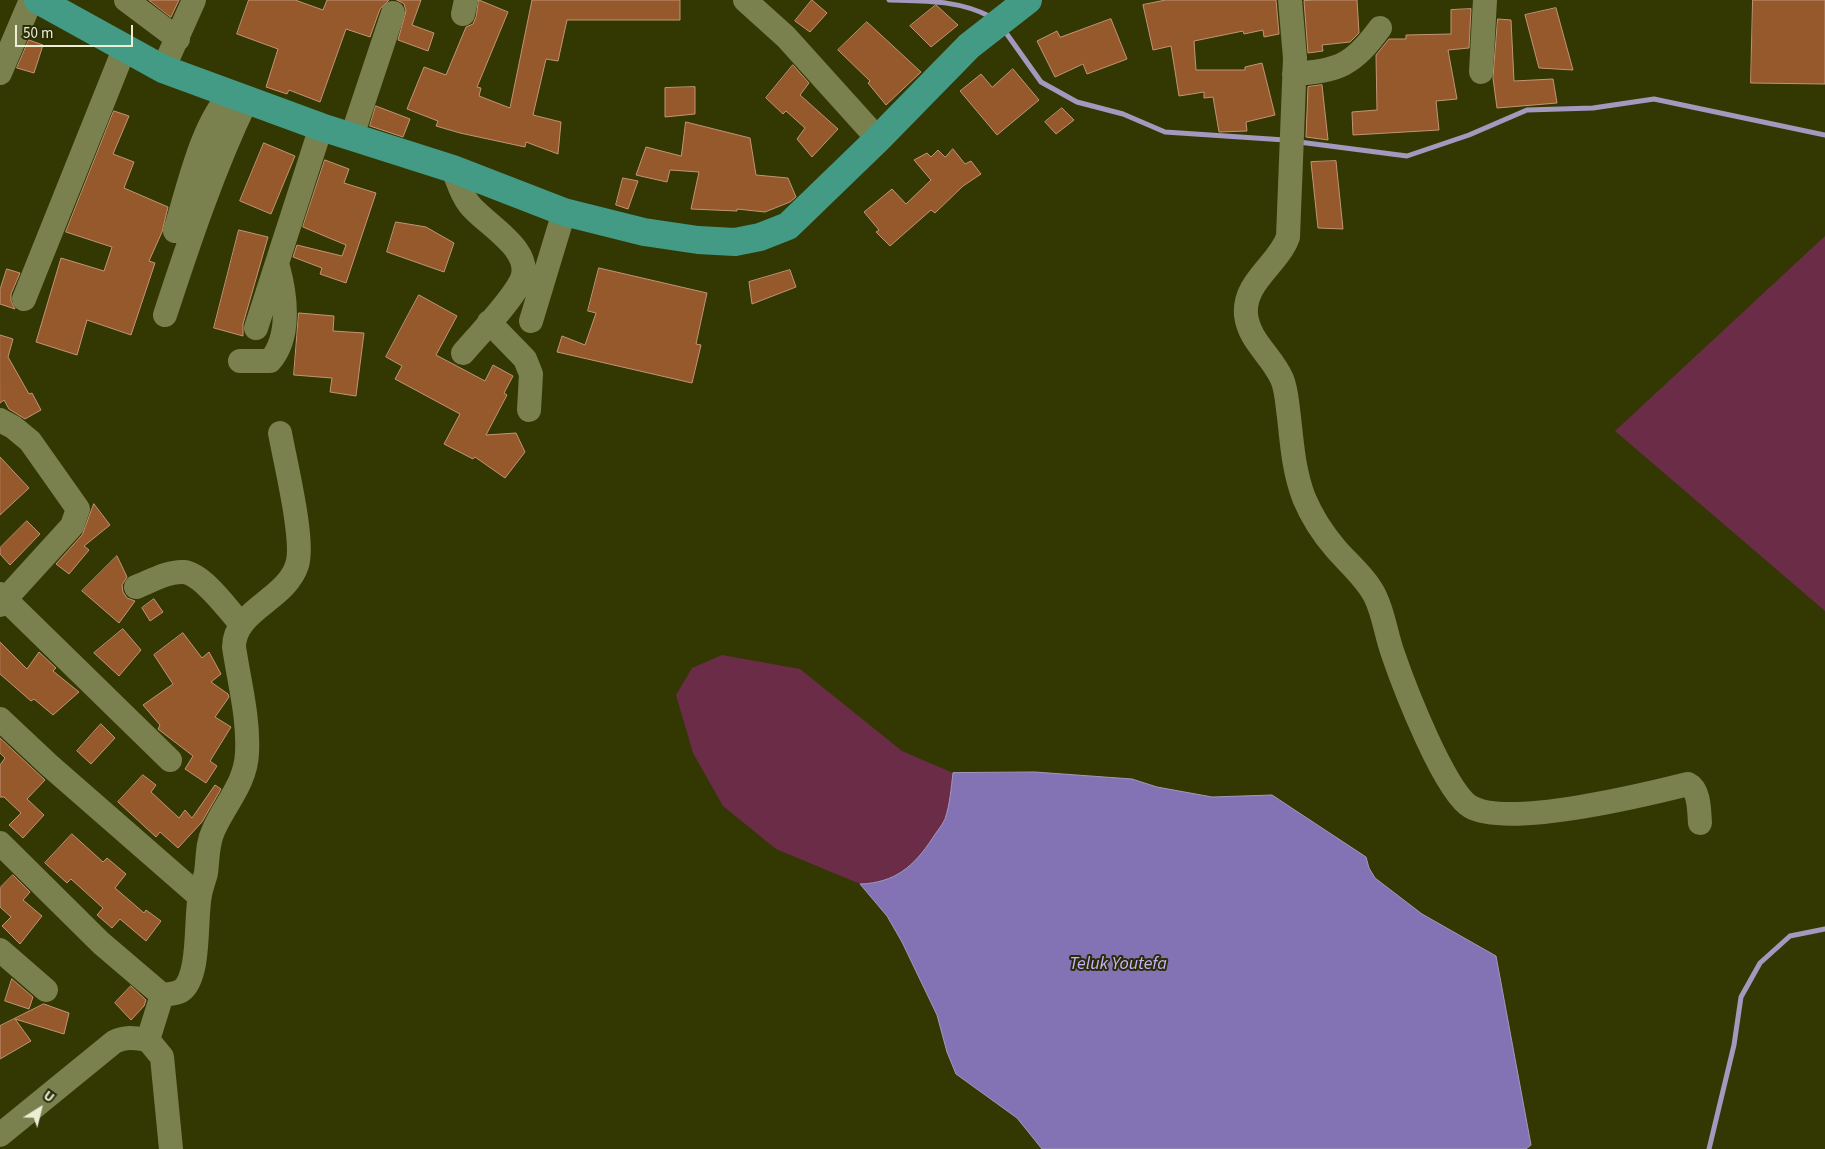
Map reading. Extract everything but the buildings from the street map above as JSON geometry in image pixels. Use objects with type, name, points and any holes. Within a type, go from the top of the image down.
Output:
[{"type":"highway","points":[[38,0],[163,69],[238,98],[453,170],[564,212],[644,232],[698,240],[735,242],[760,237],[788,226],[878,139],[969,46],[1017,8]]},
{"type":"street","points":[[0,73],[31,0]]},
{"type":"street","points":[[126,0],[178,39]]},
{"type":"street","points":[[163,69],[194,0]]},
{"type":"street","points":[[745,0],[786,37],[878,139]]},
{"type":"street","points":[[1290,0],[1294,40],[1294,82],[1289,162],[1288,237],[1282,250],[1249,293],[1246,317],[1251,334],[1283,381],[1295,469],[1307,504],[1327,538],[1366,582],[1376,599],[1392,653],[1447,780],[1469,806],[1484,814],[1504,816],[1638,797],[1688,784],[1692,786],[1697,796],[1700,823]]},
{"type":"street","points":[[1481,72],[1485,0]]},
{"type":"street","points":[[352,136],[394,13]]},
{"type":"street","points":[[1294,82],[1353,60],[1362,52],[1380,28]]},
{"type":"street","points":[[24,299],[125,48]]},
{"type":"street","points":[[175,231],[214,114],[238,98]]},
{"type":"street","points":[[165,315],[199,211],[225,146],[238,98]]},
{"type":"street","points":[[256,328],[322,127]]},
{"type":"street","points":[[453,170],[463,196],[470,206],[510,241],[518,253],[522,266],[522,280],[463,352]]},
{"type":"street","points":[[531,321],[564,212]]},
{"type":"street","points":[[240,361],[270,361],[276,354],[283,330],[284,316],[282,283],[277,263]]},
{"type":"street","points":[[489,322],[526,359],[531,374],[529,410]]},
{"type":"street","points":[[0,420],[13,427],[30,441],[78,509],[72,526],[2,600],[170,760]]},
{"type":"street","points":[[0,843],[101,943],[162,995],[180,992],[186,986],[191,974],[198,931],[199,896],[206,875],[209,842],[242,778],[247,754],[247,734],[234,647],[234,634],[241,624],[279,592],[298,565],[299,536],[280,433]]},
{"type":"street","points":[[136,587],[166,574],[186,572],[203,582],[241,624]]},
{"type":"street","points":[[0,719],[49,765],[199,896]]},
{"type":"street","points":[[0,950],[46,990]]},
{"type":"street","points":[[148,1040],[162,995]]},
{"type":"street","points":[[0,1135],[114,1042],[124,1037],[148,1040],[162,1057],[171,1149]]},
{"type":"shaded area","points":[[1825,236],[1825,611],[1615,431]]},
{"type":"shaded area","points":[[722,655],[800,669],[902,751],[953,773],[945,819],[925,849],[911,865],[883,880],[860,884],[776,849],[723,806],[693,753],[676,695],[692,668]]},
{"type":"water","name":"Teluk Youtefa","points":[[1035,772],[1132,779],[1157,787],[1212,797],[1272,795],[1366,857],[1369,868],[1375,878],[1422,914],[1496,956],[1531,1145],[1526,1149],[1042,1149],[1017,1118],[956,1074],[947,1052],[937,1015],[902,942],[887,916],[860,884],[872,883],[893,876],[911,865],[925,849],[945,819],[953,773]]},
{"type":"waterway","points":[[889,0],[942,2],[967,7],[991,17]]},
{"type":"waterway","points":[[1004,30],[1041,82],[1077,102],[1123,114],[1165,132],[1285,140]]},
{"type":"waterway","points":[[1299,142],[1407,156],[1469,135],[1527,110],[1593,108],[1654,99],[1825,135]]},
{"type":"waterway","points":[[1709,1149],[1734,1045],[1741,997],[1760,963],[1790,936],[1825,929]]}]
